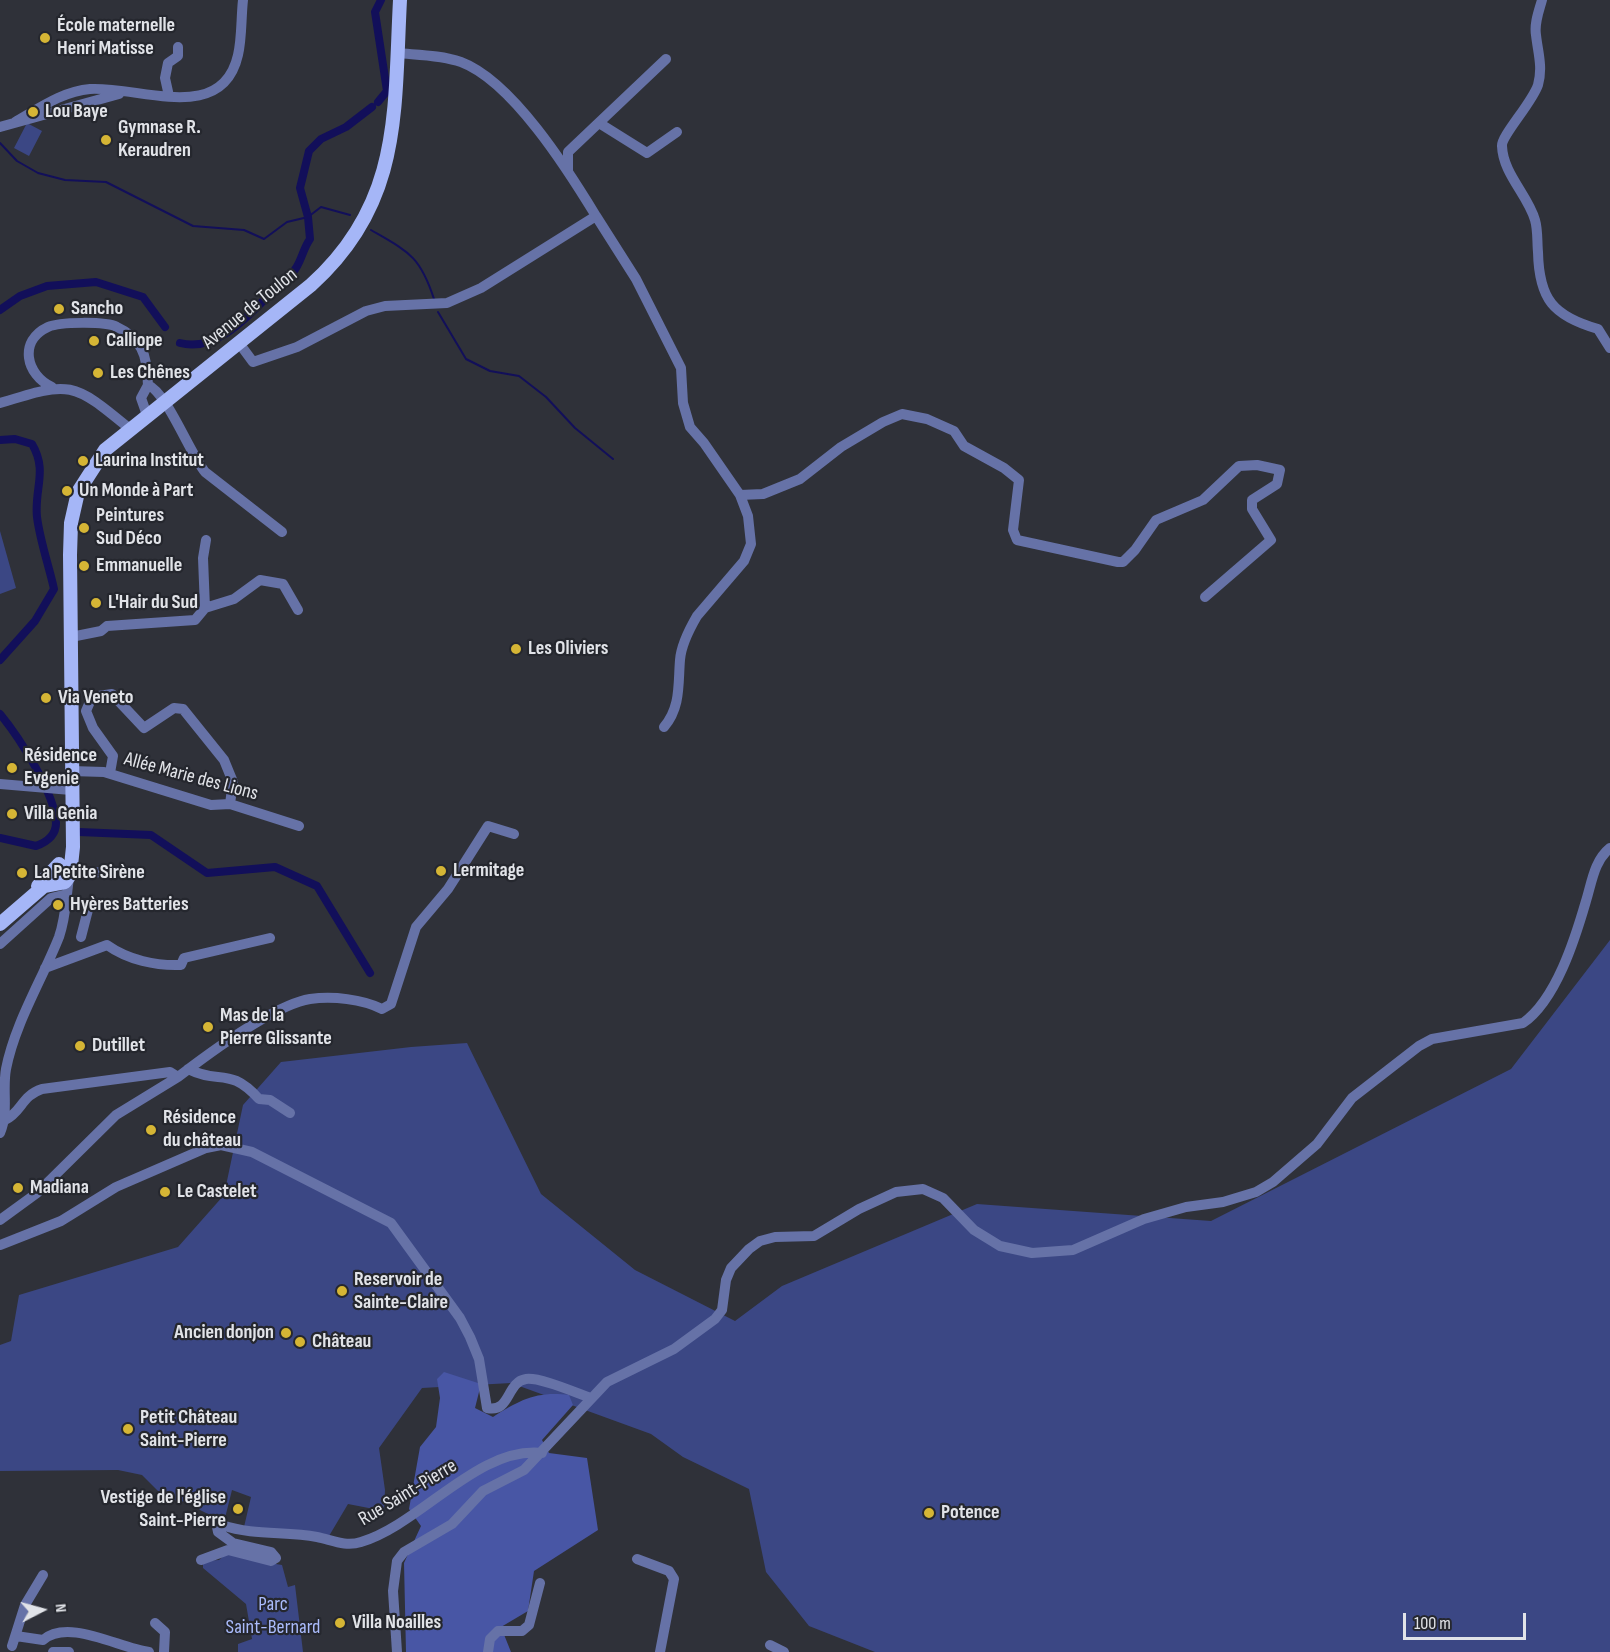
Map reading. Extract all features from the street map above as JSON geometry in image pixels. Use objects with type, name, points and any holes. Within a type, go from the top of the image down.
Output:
[{"type":"main road","name":"Avenue de Toulon","points":[[64,881],[73,847],[71,828],[71,523],[78,492],[105,450],[329,269],[360,228],[379,188],[386,166],[392,131],[400,0]]},
{"type":"main road","points":[[0,924],[44,886],[64,881]]},
{"type":"street","points":[[0,127],[15,122],[53,101],[80,91],[203,96],[218,90],[226,82],[238,53],[243,0]]},
{"type":"street","points":[[1542,0],[1535,34],[1541,66],[1538,83],[1531,102],[1504,135],[1501,144],[1503,157],[1535,220],[1538,274],[1544,294],[1555,309],[1573,322],[1598,329],[1610,348]]},
{"type":"street","points":[[169,96],[165,78],[168,63],[178,56],[178,47]]},
{"type":"street","points":[[397,53],[450,58],[480,71],[497,85],[568,171],[636,279],[681,368],[683,403],[690,427],[704,443],[740,495],[748,516],[751,544],[736,573],[702,610],[692,626],[680,658],[681,688],[670,720],[664,727]]},
{"type":"street","points":[[568,171],[568,152],[666,59]]},
{"type":"street","points":[[599,123],[647,153],[677,132]]},
{"type":"street","points":[[239,343],[253,362],[297,347],[366,311],[385,306],[447,303],[481,288],[597,216]]},
{"type":"street","points":[[130,429],[84,394],[40,382],[33,374],[28,351],[32,339],[48,327],[62,324],[115,326],[132,337],[141,348],[146,362],[148,385],[141,398],[147,415]]},
{"type":"street","points":[[148,385],[154,387],[164,402],[205,472],[282,532]]},
{"type":"street","points":[[0,403],[52,387]]},
{"type":"street","points":[[740,495],[763,494],[800,479],[841,447],[884,422],[902,414],[915,416],[954,432],[964,446],[1004,468],[1019,480],[1013,530],[1017,540],[1124,562],[1136,550],[1156,520],[1203,500],[1239,466],[1257,465],[1280,470],[1277,484],[1252,500],[1252,509],[1271,540],[1205,597]]},
{"type":"street","points":[[204,608],[202,558],[206,540]]},
{"type":"street","points":[[71,637],[101,631],[107,626],[195,620],[204,608],[234,599],[260,580],[283,584],[298,610]]},
{"type":"street","points":[[110,773],[114,756],[93,728],[86,711],[93,697],[105,693],[112,694],[144,729],[174,708],[183,709],[224,760],[233,782],[230,804]]},
{"type":"street","name":"Allée Marie des Lions","points":[[71,771],[110,773],[211,805],[230,804],[299,826]]},
{"type":"street","points":[[0,784],[71,790]]},
{"type":"street","points":[[0,1220],[37,1193],[116,1115],[272,1014],[309,999],[364,1001],[382,1009],[391,1004],[416,927],[448,889],[488,826],[514,834]]},
{"type":"street","points":[[397,1652],[393,1591],[397,1561],[404,1552],[452,1524],[483,1491],[524,1470],[591,1398],[614,1377],[674,1349],[715,1319],[722,1310],[726,1280],[731,1268],[749,1248],[760,1241],[775,1237],[814,1236],[859,1209],[896,1192],[923,1189],[934,1193],[988,1239],[1013,1251],[1032,1253],[1073,1250],[1162,1213],[1256,1192],[1290,1170],[1309,1152],[1352,1098],[1419,1046],[1432,1039],[1515,1025],[1533,1016],[1558,976],[1595,868],[1610,848]]},
{"type":"street","points":[[0,944],[51,898],[64,881],[108,872]]},
{"type":"street","points":[[64,881],[89,906],[81,937]]},
{"type":"street","points":[[0,1133],[5,1120],[3,1072],[59,936],[64,881]]},
{"type":"street","points":[[45,968],[107,945],[130,957],[164,966],[181,965],[184,958],[270,938]]},
{"type":"street","points":[[188,1069],[201,1076],[222,1075],[245,1083],[259,1099],[270,1100],[290,1113]]},
{"type":"street","points":[[5,1120],[12,1117],[25,1097],[42,1089],[170,1072],[178,1077]]},
{"type":"street","points":[[0,1245],[61,1221],[116,1187],[206,1148],[221,1145],[236,1146],[270,1159],[392,1223],[460,1318],[470,1337],[479,1359],[487,1407],[494,1409],[502,1406],[519,1382],[526,1379],[542,1381],[591,1398]]},
{"type":"street","name":"Rue Saint-Pierre","points":[[201,1560],[228,1550],[270,1561],[276,1558],[271,1552],[233,1543],[218,1532],[218,1527],[222,1525],[254,1533],[315,1537],[350,1545],[364,1542],[414,1514],[487,1466],[531,1452],[542,1453]]},
{"type":"street","points":[[637,1559],[669,1571],[674,1578],[660,1652]]},
{"type":"street","points":[[42,1575],[25,1605],[14,1641],[43,1640],[51,1633],[69,1631],[149,1652]]},
{"type":"street","points":[[488,1652],[490,1639],[498,1630],[522,1630],[529,1625],[540,1583]]},
{"type":"street","points":[[155,1623],[165,1632],[164,1652]]},
{"type":"street","points":[[770,1645],[784,1652]]},
{"type":"street","points":[[53,1652],[69,1652]]},
{"type":"green space","points":[[27,123],[42,131],[29,156],[14,148]]},
{"type":"green space","points":[[0,531],[16,588],[0,594]]},
{"type":"green space","points":[[1610,940],[1610,1652],[875,1652],[809,1626],[766,1572],[749,1489],[683,1457],[651,1434],[511,1383],[422,1388],[379,1448],[385,1490],[384,1511],[348,1504],[329,1536],[244,1527],[251,1497],[232,1490],[224,1522],[200,1510],[194,1503],[166,1499],[142,1475],[118,1470],[0,1471],[0,1345],[11,1341],[19,1295],[178,1247],[224,1195],[243,1105],[281,1062],[467,1043],[541,1194],[635,1270],[735,1321],[782,1286],[977,1204],[1211,1221],[1511,1069]]},
{"type":"green space","name":"Parc Saint-Bernard","points":[[228,1552],[251,1560],[282,1565],[288,1587],[295,1585],[303,1652],[238,1652],[238,1644],[252,1639],[246,1604],[203,1568],[203,1561],[219,1560]]},
{"type":"shaded area","points":[[444,1372],[481,1384],[475,1408],[493,1417],[529,1398],[547,1394],[569,1395],[573,1405],[542,1440],[549,1453],[587,1458],[598,1530],[534,1571],[528,1611],[501,1627],[511,1652],[406,1652],[404,1563],[421,1526],[409,1509],[420,1447],[436,1427],[440,1398],[437,1379]]},
{"type":"waterway","points":[[378,102],[387,91],[375,12],[381,0]]},
{"type":"waterway","points":[[180,343],[194,345],[220,337],[243,320],[294,271],[310,239],[308,217],[300,188],[309,151],[321,139],[346,127],[372,107]]},
{"type":"waterway","points":[[0,143],[17,161],[38,173],[65,180],[106,182],[193,226],[244,230],[264,239],[287,222],[308,217],[321,207],[350,215]]},
{"type":"waterway","points":[[371,230],[412,257],[424,273],[434,299]]},
{"type":"waterway","points":[[0,310],[20,296],[47,286],[96,282],[143,297],[165,327]]},
{"type":"waterway","points":[[438,312],[466,359],[490,371],[519,376],[546,397],[575,428],[613,459]]},
{"type":"waterway","points":[[0,440],[15,439],[32,444],[37,454],[40,472],[37,517],[54,589],[35,621],[0,660]]},
{"type":"waterway","points":[[0,714],[26,751],[43,781],[50,797],[56,823],[50,837],[36,846],[0,838]]},
{"type":"waterway","points":[[79,832],[151,835],[207,873],[275,867],[317,886],[370,973]]},
{"type":"place","name":"École maternelle Henri Matisse","points":[[45,38]]},
{"type":"place","name":"Lou Baye","points":[[33,112]]},
{"type":"place","name":"Gymnase R. Keraudren","points":[[106,140]]},
{"type":"place","name":"Sancho","points":[[59,309]]},
{"type":"place","name":"Calliope","points":[[94,341]]},
{"type":"place","name":"Les Chênes","points":[[98,373]]},
{"type":"place","name":"Laurina Institut","points":[[83,461]]},
{"type":"place","name":"Un Monde à Part","points":[[67,491]]},
{"type":"place","name":"Peintures Sud Déco","points":[[84,528]]},
{"type":"place","name":"Emmanuelle","points":[[84,566]]},
{"type":"place","name":"L'Hair du Sud","points":[[96,603]]},
{"type":"place","name":"Les Oliviers","points":[[516,649]]},
{"type":"place","name":"Via Veneto","points":[[46,698]]},
{"type":"place","name":"Résidence Evgenie","points":[[12,768]]},
{"type":"place","name":"Villa Genia","points":[[12,814]]},
{"type":"place","name":"Lermitage","points":[[441,871]]},
{"type":"place","name":"La Petite Sirène","points":[[22,873]]},
{"type":"place","name":"Hyères Batteries","points":[[58,905]]},
{"type":"place","name":"Mas de la Pierre Glissante","points":[[208,1027]]},
{"type":"place","name":"Dutillet","points":[[80,1046]]},
{"type":"place","name":"Résidence du château","points":[[151,1130]]},
{"type":"place","name":"Madiana","points":[[18,1188]]},
{"type":"place","name":"Le Castelet","points":[[165,1192]]},
{"type":"place","name":"Reservoir de Sainte-Claire","points":[[342,1291]]},
{"type":"place","name":"Ancien donjon","points":[[286,1333]]},
{"type":"place","name":"Château","points":[[300,1342]]},
{"type":"place","name":"Petit Château Saint-Pierre","points":[[128,1429]]},
{"type":"place","name":"Vestige de l'église Saint-Pierre","points":[[238,1509]]},
{"type":"place","name":"Potence","points":[[929,1513]]},
{"type":"place","name":"Villa Noailles","points":[[340,1623]]}]
